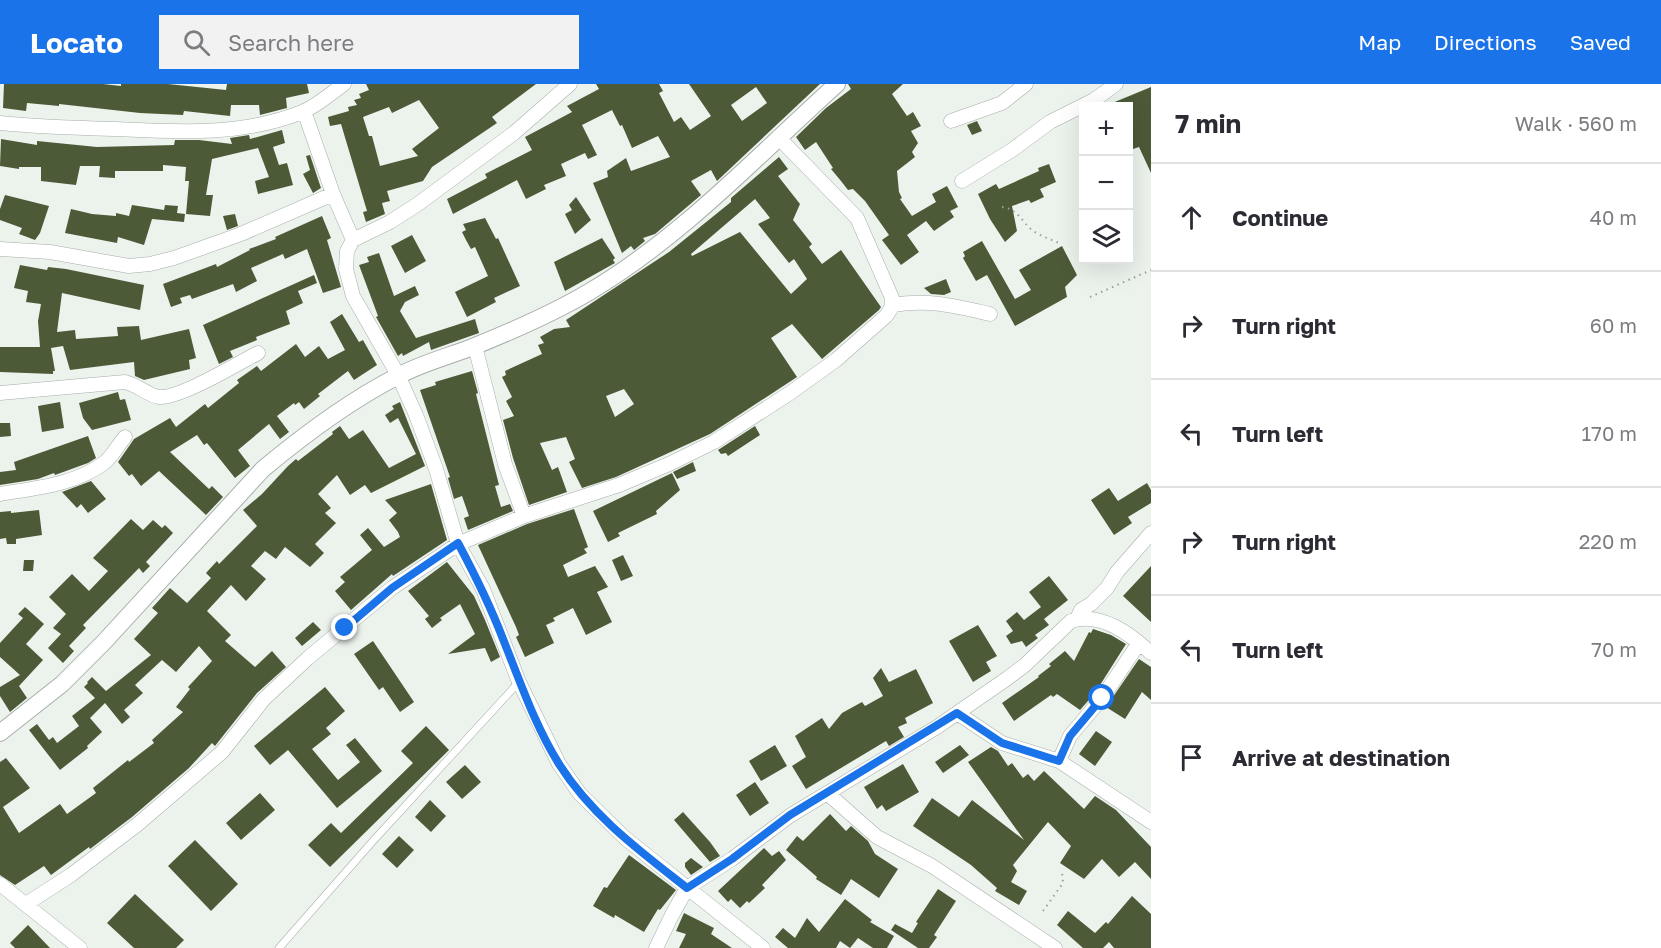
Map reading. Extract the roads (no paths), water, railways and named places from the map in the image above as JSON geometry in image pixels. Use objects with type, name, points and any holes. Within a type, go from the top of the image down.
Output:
[{"type":"street","points":[[0,123],[40,127],[200,131],[270,123],[304,111],[344,84]]},
{"type":"street","points":[[570,84],[514,133],[418,204],[390,222],[353,240],[347,251],[346,269],[349,284],[353,296],[398,375],[416,415],[436,469],[458,543],[483,589],[519,682],[559,764],[580,794],[624,838],[763,948]]},
{"type":"street","points":[[0,733],[62,684],[104,642],[263,469],[321,424],[398,375],[422,364],[475,346],[552,312],[612,278],[654,249],[837,84]]},
{"type":"street","points":[[951,122],[1002,103],[1026,84]]},
{"type":"street","points":[[962,182],[1050,122],[1094,100],[1116,84]]},
{"type":"street","points":[[304,111],[333,194],[353,240]]},
{"type":"street","points":[[778,137],[857,218],[893,304]]},
{"type":"street","points":[[0,249],[50,252],[129,266],[150,264],[241,234],[333,194]]},
{"type":"street","points":[[893,304],[916,301],[950,305],[990,314]]},
{"type":"street","points":[[26,904],[71,875],[138,824],[222,752],[264,699],[308,658],[392,588],[458,543],[524,516],[619,485],[714,442],[836,360],[886,316],[893,304]]},
{"type":"street","points":[[475,346],[505,464],[524,516]]},
{"type":"street","points":[[0,393],[125,382],[151,395],[172,397],[258,353]]},
{"type":"street","points":[[0,494],[55,484],[82,476],[106,462],[124,437]]},
{"type":"street","points":[[1077,619],[1081,610],[1091,604],[1107,588],[1117,572],[1151,532]]},
{"type":"street","points":[[656,948],[687,888],[732,859],[790,815],[957,713],[1025,665],[1071,621],[1098,620],[1147,647],[1070,736],[1059,761]]},
{"type":"street","points":[[957,713],[1002,743],[1059,761],[1151,822]]},
{"type":"street","points":[[827,793],[877,837],[932,866],[1055,948]]},
{"type":"street","points":[[0,884],[80,948]]},
{"type":"lane","points":[[279,948],[373,841],[519,682]]}]
